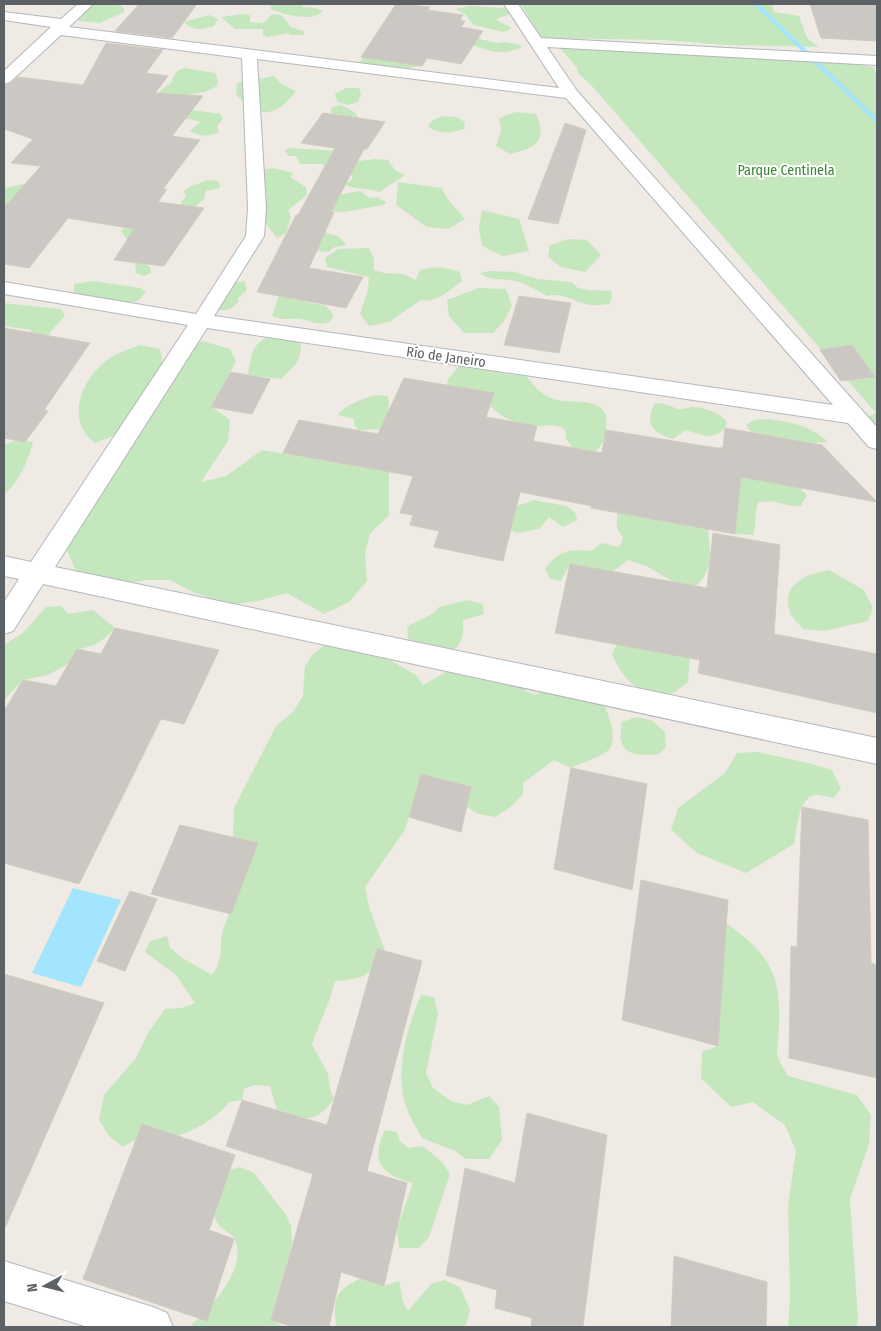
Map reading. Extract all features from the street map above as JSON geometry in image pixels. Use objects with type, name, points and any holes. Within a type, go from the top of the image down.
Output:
[{"type":"street","points":[[4,79],[86,4]]},
{"type":"street","points":[[510,4],[571,94],[877,441]]},
{"type":"street","points":[[4,16],[55,31],[571,94]]},
{"type":"street","points":[[30,36],[55,31]]},
{"type":"street","points":[[536,42],[796,54],[877,60]]},
{"type":"street","points":[[4,623],[255,236],[257,208],[249,54]]},
{"type":"street","name":"Río de Janeiro","points":[[4,288],[201,321],[855,416]]},
{"type":"street","points":[[4,566],[877,751]]},
{"type":"street","points":[[4,1281],[154,1327]]},
{"type":"green space","points":[[91,4],[117,4],[124,8],[124,12],[100,23],[79,21],[80,14]]},
{"type":"green space","points":[[270,4],[302,4],[303,7],[316,8],[323,11],[318,15],[297,16],[271,9]]},
{"type":"green space","points":[[521,4],[772,4],[774,12],[799,16],[807,38],[819,47],[725,45],[664,40],[541,38]]},
{"type":"green space","points":[[470,6],[505,8],[511,14],[497,20],[511,29],[504,32],[473,25],[466,15],[455,9]]},
{"type":"green space","points":[[242,14],[250,15],[250,22],[260,23],[273,14],[281,15],[291,27],[303,31],[304,35],[290,35],[289,33],[268,37],[263,35],[263,29],[235,29],[221,17]]},
{"type":"green space","points":[[209,15],[218,19],[214,26],[202,29],[194,28],[184,22]]},
{"type":"green space","points":[[476,38],[497,43],[504,42],[520,45],[522,47],[508,52],[496,52],[471,45]]},
{"type":"green space","name":"Parque Centinela","points":[[560,48],[752,55],[789,60],[836,61],[873,67],[877,74],[877,440],[865,418],[876,413],[592,86],[577,72],[578,69]]},
{"type":"green space","points":[[363,57],[419,61],[425,65],[409,68],[367,65],[360,62]]},
{"type":"green space","points":[[185,68],[215,73],[218,81],[217,86],[205,92],[173,97],[187,109],[220,114],[223,119],[217,126],[219,132],[204,136],[190,131],[200,122],[191,119],[174,120],[159,94],[160,91],[172,82],[176,72]]},
{"type":"green space","points":[[274,76],[283,85],[296,91],[289,100],[274,110],[259,112],[251,109],[236,94],[237,83]]},
{"type":"green space","points":[[346,88],[359,88],[361,94],[358,102],[348,105],[337,102],[335,94]]},
{"type":"green space","points":[[339,105],[354,112],[359,120],[331,120],[331,108]]},
{"type":"green space","points":[[516,112],[536,114],[541,131],[540,137],[533,146],[510,154],[496,146],[501,131],[499,118]]},
{"type":"green space","points":[[443,116],[456,117],[465,122],[464,129],[445,132],[436,131],[428,126],[433,120]]},
{"type":"green space","points":[[288,148],[337,151],[326,168],[323,164],[300,164],[296,156],[289,156],[285,151]]},
{"type":"green space","points":[[388,160],[395,170],[405,175],[379,192],[353,188],[345,184],[353,179],[350,171],[359,161]]},
{"type":"green space","points":[[273,168],[293,173],[290,177],[306,187],[307,195],[288,210],[291,217],[286,233],[277,238],[264,221],[267,194],[255,179],[261,170]]},
{"type":"green space","points":[[207,180],[219,181],[220,188],[206,191],[204,199],[194,208],[184,209],[181,202],[186,196],[184,191]]},
{"type":"green space","points":[[398,182],[442,188],[447,198],[465,219],[448,229],[427,227],[396,205]]},
{"type":"green space","points":[[24,184],[34,185],[11,212],[4,215],[4,188]]},
{"type":"green space","points":[[360,191],[370,198],[377,197],[386,202],[384,205],[343,212],[317,210],[337,195]]},
{"type":"green space","points":[[482,210],[519,219],[529,251],[503,256],[482,246],[479,228]]},
{"type":"green space","points":[[129,226],[136,226],[156,256],[147,264],[151,269],[151,273],[144,276],[136,273],[133,247],[121,231]]},
{"type":"green space","points":[[318,231],[338,236],[347,245],[335,247],[328,252],[311,250]]},
{"type":"green space","points":[[569,239],[587,240],[601,255],[585,272],[561,267],[548,257],[550,245]]},
{"type":"green space","points":[[369,248],[374,259],[374,270],[384,273],[403,274],[416,280],[420,270],[445,268],[460,272],[462,281],[438,298],[427,301],[421,300],[389,322],[369,326],[360,314],[368,290],[369,277],[327,267],[325,258],[338,249]]},
{"type":"green space","points":[[490,271],[514,272],[537,279],[571,282],[578,288],[611,291],[612,298],[609,304],[594,305],[557,295],[547,296],[520,282],[491,278],[480,273]]},
{"type":"green space","points":[[93,281],[140,288],[146,291],[135,302],[74,295],[74,284]]},
{"type":"green space","points":[[245,281],[247,290],[237,299],[239,301],[237,304],[223,311],[216,310],[223,294],[228,294],[232,283]]},
{"type":"green space","points":[[479,288],[506,289],[512,306],[504,321],[493,333],[464,333],[449,316],[447,300]]},
{"type":"green space","points":[[281,290],[295,294],[293,299],[326,306],[334,315],[330,322],[320,324],[300,319],[276,318],[272,316]]},
{"type":"green space","points":[[4,303],[60,309],[65,315],[40,345],[23,345],[32,330],[4,326]]},
{"type":"green space","points":[[279,332],[293,336],[301,344],[300,356],[296,364],[281,379],[248,375],[255,347],[264,339]]},
{"type":"green space","points":[[202,341],[230,349],[236,361],[212,407],[230,420],[228,441],[201,482],[226,476],[262,450],[389,472],[389,515],[370,534],[365,553],[367,581],[349,602],[324,614],[287,593],[258,601],[228,605],[193,592],[170,580],[147,580],[123,584],[96,581],[75,569],[67,550],[106,481],[173,383],[181,353]]},
{"type":"green space","points":[[140,345],[160,349],[163,365],[118,434],[95,443],[86,434],[81,425],[79,404],[82,393],[93,374],[105,361]]},
{"type":"green space","points":[[460,365],[495,367],[504,374],[526,376],[545,395],[553,399],[597,405],[603,410],[606,417],[606,432],[602,444],[595,452],[573,448],[566,439],[565,430],[561,428],[518,424],[501,415],[490,406],[493,397],[446,389],[448,379]]},
{"type":"green space","points":[[377,395],[387,396],[389,401],[388,413],[383,429],[358,430],[354,425],[354,419],[338,415],[350,405]]},
{"type":"green space","points":[[655,403],[678,409],[703,408],[717,414],[727,422],[725,428],[716,435],[706,436],[686,430],[673,439],[660,434],[652,427],[650,417]]},
{"type":"green space","points":[[767,419],[792,423],[807,428],[828,442],[813,443],[751,432],[746,425],[754,420]]},
{"type":"green space","points":[[16,440],[33,442],[22,471],[4,495],[4,445]]},
{"type":"green space","points":[[723,446],[800,488],[807,495],[801,506],[790,506],[769,501],[758,503],[753,535],[735,534],[737,514],[708,450]]},
{"type":"green space","points":[[534,500],[566,506],[575,512],[577,520],[563,527],[549,517],[539,529],[517,533],[510,530],[517,506]]},
{"type":"green space","points":[[617,513],[708,529],[710,560],[702,580],[696,586],[674,582],[646,566],[628,560],[612,572],[570,564],[561,581],[550,579],[545,568],[556,557],[565,552],[576,550],[591,551],[602,543],[619,547],[623,538],[617,528]]},
{"type":"green space","points":[[829,570],[864,590],[873,608],[868,621],[824,631],[803,629],[790,612],[789,592],[793,586],[806,577]]},
{"type":"green space","points":[[467,600],[483,604],[484,614],[463,620],[463,633],[457,647],[445,651],[416,649],[408,637],[407,627],[433,613],[439,607]]},
{"type":"green space","points":[[61,606],[69,614],[93,610],[115,628],[98,643],[77,649],[68,664],[48,675],[23,680],[4,700],[4,645],[23,633],[46,607]]},
{"type":"green space","points":[[332,639],[367,647],[416,675],[423,685],[458,665],[517,673],[525,691],[535,695],[557,684],[598,691],[612,727],[613,734],[610,748],[608,751],[571,768],[554,760],[523,783],[523,794],[512,806],[495,817],[478,814],[466,806],[471,787],[421,774],[405,830],[365,887],[369,907],[385,951],[365,975],[354,979],[335,981],[312,1044],[328,1074],[330,1089],[334,1099],[327,1108],[314,1117],[302,1118],[295,1116],[277,1110],[270,1086],[254,1085],[244,1089],[242,1100],[229,1102],[213,1118],[188,1132],[175,1136],[143,1138],[123,1147],[109,1136],[99,1120],[104,1095],[136,1058],[148,1033],[165,1009],[182,1008],[195,1003],[176,975],[145,952],[150,941],[167,936],[170,948],[184,959],[212,975],[219,962],[224,927],[258,843],[233,837],[234,808],[276,726],[293,712],[303,696],[305,666],[312,655]]},
{"type":"green space","points":[[617,644],[690,658],[688,682],[675,692],[659,699],[643,691],[625,677],[616,663],[612,654]]},
{"type":"green space","points":[[636,717],[651,720],[665,732],[666,747],[659,754],[634,754],[624,747],[621,741],[622,722]]},
{"type":"green space","points":[[757,752],[832,770],[841,789],[833,798],[816,795],[805,801],[799,815],[794,844],[746,873],[697,853],[671,830],[678,808],[725,773],[737,753]]},
{"type":"green space","points":[[726,923],[741,934],[762,955],[774,978],[778,991],[779,1007],[777,1052],[788,1076],[857,1095],[871,1115],[869,1144],[850,1199],[858,1320],[856,1327],[788,1327],[790,1296],[788,1205],[796,1151],[785,1125],[753,1102],[731,1107],[701,1078],[702,1052],[718,1046]]},
{"type":"green space","points":[[421,995],[434,997],[438,1014],[426,1073],[433,1088],[451,1101],[467,1105],[489,1096],[499,1107],[502,1140],[489,1159],[466,1159],[455,1151],[422,1138],[407,1110],[402,1087],[402,1060],[408,1032]]},
{"type":"green space","points":[[385,1130],[396,1132],[400,1141],[408,1148],[423,1146],[442,1162],[450,1174],[429,1237],[419,1248],[399,1248],[397,1228],[413,1183],[393,1176],[381,1165],[379,1150]]},
{"type":"green space","points":[[240,1167],[254,1173],[286,1215],[291,1226],[292,1244],[271,1320],[284,1327],[189,1327],[216,1300],[231,1276],[236,1263],[238,1251],[235,1240],[217,1223],[215,1214],[219,1197],[230,1170]]},
{"type":"green space","points":[[361,1278],[384,1286],[399,1281],[403,1302],[408,1311],[431,1284],[444,1280],[460,1287],[470,1310],[465,1327],[336,1327],[335,1309],[337,1297],[345,1287]]},
{"type":"water","points":[[73,888],[121,900],[81,987],[32,973]]},
{"type":"building","points":[[139,4],[197,4],[172,38],[115,31]]},
{"type":"building","points":[[396,4],[430,7],[428,10],[463,15],[460,20],[465,21],[461,27],[483,31],[461,64],[427,58],[422,66],[361,57]]},
{"type":"building","points":[[810,4],[877,4],[877,41],[821,38]]},
{"type":"building","points":[[106,43],[163,50],[146,73],[168,76],[155,93],[203,96],[172,136],[200,140],[163,189],[167,189],[158,202],[204,208],[164,266],[114,260],[134,229],[68,218],[29,268],[4,264],[4,208],[41,166],[11,163],[33,139],[4,129],[4,86],[18,77],[83,85]]},
{"type":"building","points":[[323,113],[385,122],[367,149],[364,149],[331,212],[334,212],[309,268],[363,277],[346,308],[257,292],[296,215],[298,215],[335,148],[301,143]]},
{"type":"building","points":[[565,123],[586,130],[558,224],[528,219]]},
{"type":"building","points":[[519,296],[571,303],[559,353],[504,345]]},
{"type":"building","points":[[4,328],[90,343],[44,410],[48,411],[25,442],[4,438]]},
{"type":"building","points":[[852,345],[875,377],[841,381],[820,350]]},
{"type":"building","points":[[231,372],[270,379],[252,414],[211,407]]},
{"type":"building","points":[[404,378],[494,393],[486,417],[537,426],[533,441],[602,453],[606,430],[723,449],[725,428],[822,445],[877,502],[741,477],[735,534],[591,508],[592,506],[520,492],[503,561],[434,547],[439,531],[410,525],[413,515],[400,513],[413,476],[283,453],[299,420],[378,434]]},
{"type":"building","points":[[713,533],[780,545],[774,634],[877,654],[877,713],[698,673],[700,660],[555,633],[570,564],[707,588]]},
{"type":"building","points":[[115,628],[219,650],[184,724],[161,719],[79,884],[4,863],[4,711],[23,680],[56,686],[77,649],[101,654]]},
{"type":"building","points":[[571,768],[647,784],[632,890],[554,869]]},
{"type":"building","points":[[421,774],[471,787],[461,832],[409,817]]},
{"type":"building","points":[[802,807],[868,820],[871,963],[877,965],[877,1078],[789,1058],[791,946],[797,947]]},
{"type":"building","points":[[180,825],[258,843],[231,914],[151,894]]},
{"type":"building","points":[[641,880],[728,900],[718,1046],[622,1020]]},
{"type":"building","points":[[130,891],[157,899],[125,971],[97,961]]},
{"type":"building","points":[[377,949],[422,961],[367,1171],[407,1183],[397,1228],[384,1286],[341,1272],[329,1327],[293,1327],[271,1320],[313,1174],[226,1146],[242,1100],[327,1125]]},
{"type":"building","points":[[4,974],[104,1003],[4,1230]]},
{"type":"building","points":[[527,1113],[607,1135],[583,1327],[531,1327],[532,1318],[495,1308],[497,1290],[446,1275],[465,1168],[515,1183]]},
{"type":"building","points":[[142,1124],[235,1155],[209,1230],[234,1239],[207,1321],[83,1279]]},
{"type":"building","points":[[674,1256],[767,1282],[766,1327],[671,1327]]},
{"type":"waterway","points":[[756,4],[877,121]]}]
